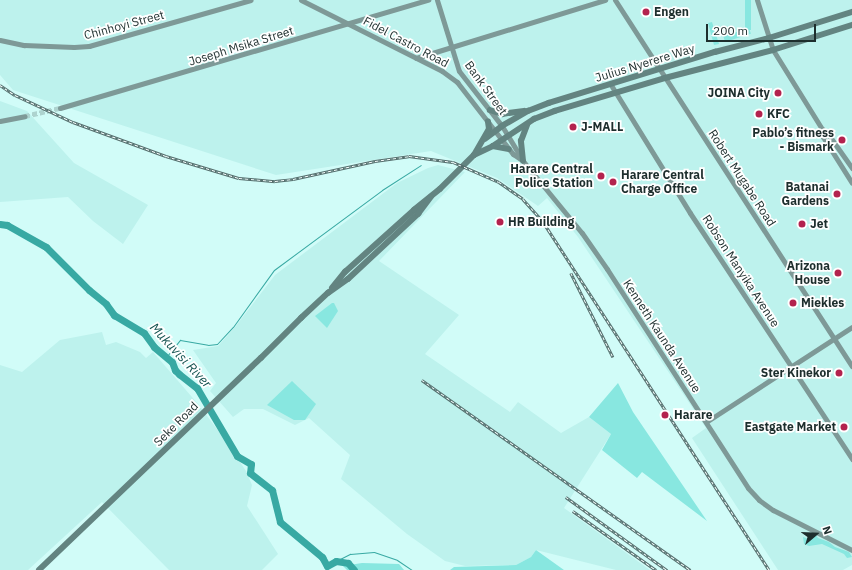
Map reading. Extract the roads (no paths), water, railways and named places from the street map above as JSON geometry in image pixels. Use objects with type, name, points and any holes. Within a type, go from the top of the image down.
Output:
[{"type":"main road","name":"Chinhoyi Street","points":[[0,40],[24,45],[74,48],[89,46],[251,0]]},
{"type":"main road","name":"Fidel Castro Road","points":[[301,0],[442,71],[457,82],[509,149],[523,161]]},
{"type":"main road","name":"Joseph Msika Street","points":[[60,108],[428,0]]},
{"type":"main road","name":"Bank Street","points":[[437,0],[459,71],[502,126],[523,161]]},
{"type":"main road","points":[[416,58],[605,0]]},
{"type":"main road","name":"Robert Mugabe Road","points":[[616,0],[659,69],[852,366]]},
{"type":"main road","points":[[757,0],[774,50],[822,129],[828,134],[852,168]]},
{"type":"main road","name":"Julius Nyerere Way","points":[[485,139],[502,126],[528,111],[549,103],[852,12]]},
{"type":"main road","name":"Julius Nyerere Way","points":[[474,155],[493,146],[541,116],[555,111],[665,78],[774,50],[852,25]]},
{"type":"main road","name":"Robson Manyika Avenue","points":[[611,85],[690,213],[852,459]]},
{"type":"main road","points":[[490,110],[502,114],[528,111]]},
{"type":"main road","points":[[0,121],[25,116]]},
{"type":"main road","points":[[474,155],[485,139],[489,129],[488,122]]},
{"type":"main road","points":[[523,161],[521,141],[529,123]]},
{"type":"main road","points":[[822,129],[823,137],[852,183]]},
{"type":"main road","points":[[493,146],[509,149]]},
{"type":"main road","name":"Seke Road","points":[[39,570],[328,293],[348,279],[418,214],[431,197],[474,155]]},
{"type":"main road","name":"Kenneth Kaunda Avenue","points":[[523,161],[582,233],[706,422],[743,482],[758,500],[773,510],[852,550]]},
{"type":"main road","points":[[706,422],[852,327]]},
{"type":"waterway","points":[[167,356],[180,340],[208,345],[217,344],[233,327],[274,270],[382,190],[421,165]]},
{"type":"waterway","name":"Mukuvisi River","points":[[0,224],[7,225],[46,247],[89,290],[106,304],[114,315],[144,333],[154,347],[172,362],[175,370],[197,388],[237,456],[251,464],[250,473],[272,490],[280,522],[322,557],[327,566],[336,561],[348,563],[354,570]]},
{"type":"waterway","points":[[336,561],[350,554],[374,552],[397,560],[412,570]]},
{"type":"tunnel","points":[[25,116],[60,108]]},
{"type":"railway","points":[[0,85],[15,95],[73,122],[166,156],[239,178],[275,181],[293,179],[375,161],[409,156],[453,162],[499,182],[523,199],[542,220],[769,570]]},
{"type":"railway","points":[[571,273],[613,357]]},
{"type":"railway","points":[[422,380],[690,570]]},
{"type":"railway","points":[[566,497],[667,570]]},
{"type":"railway","points":[[573,511],[656,570]]},
{"type":"place","name":"Engen","points":[[646,12]]},
{"type":"place","name":"JOINA City","points":[[778,93]]},
{"type":"place","name":"KFC","points":[[759,114]]},
{"type":"place","name":"J-MALL","points":[[573,127]]},
{"type":"place","name":"Pablo’s fitness - Bismark","points":[[842,140]]},
{"type":"place","name":"Harare Central Police Station","points":[[601,176]]},
{"type":"place","name":"Harare Central Charge Office","points":[[613,182]]},
{"type":"place","name":"Batanai Gardens","points":[[837,194]]},
{"type":"place","name":"HR Building","points":[[500,222]]},
{"type":"place","name":"Jet","points":[[802,224]]},
{"type":"place","name":"Arizona House","points":[[838,273]]},
{"type":"place","name":"Miekles","points":[[793,303]]},
{"type":"place","name":"Ster Kinekor","points":[[839,373]]},
{"type":"place","name":"Harare","points":[[665,415]]},
{"type":"place","name":"Eastgate Market","points":[[844,427]]}]
